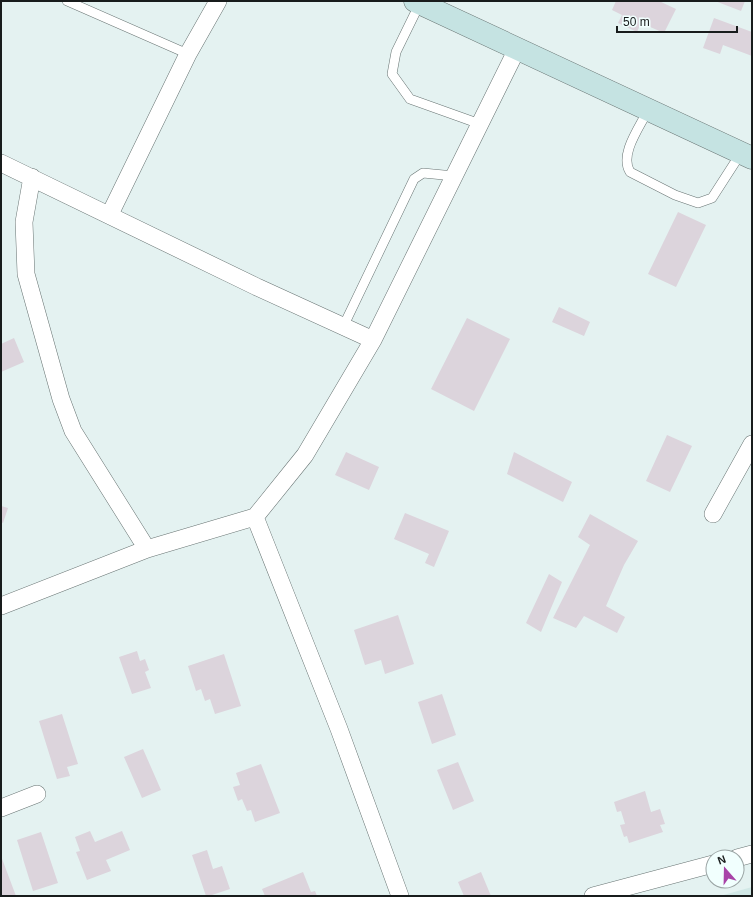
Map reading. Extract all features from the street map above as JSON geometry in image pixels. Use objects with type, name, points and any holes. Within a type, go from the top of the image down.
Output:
[{"type":"street","points":[[110,214],[188,54],[218,1]]},
{"type":"street","points":[[417,2],[746,156]]},
{"type":"street","points":[[1,606],[147,549],[255,517],[305,455],[373,340],[517,48]]},
{"type":"street","points":[[1,163],[110,214],[161,241],[373,340]]},
{"type":"street","points":[[32,177],[24,222],[26,274],[61,399],[73,431],[147,549]]},
{"type":"street","points":[[713,514],[752,444]]},
{"type":"street","points":[[255,517],[339,729],[400,896]]},
{"type":"street","points":[[1,808],[37,794]]},
{"type":"street","points":[[593,896],[705,866]]},
{"type":"lane","points":[[67,1],[188,54]]},
{"type":"lane","points":[[417,2],[396,52],[392,74],[410,99],[480,124]]},
{"type":"lane","points":[[648,110],[627,153],[626,165],[630,172],[675,195],[698,203],[712,198],[746,156]]},
{"type":"lane","points":[[343,327],[414,179],[423,173],[454,176]]},
{"type":"shaded area","points":[[752,887],[752,896],[720,896],[745,889]]},
{"type":"building","points":[[616,1],[659,1],[676,9],[664,33],[641,23],[637,32],[618,23],[622,15],[612,10]]},
{"type":"building","points":[[715,1],[745,1],[741,11]]},
{"type":"building","points":[[714,18],[752,32],[752,56],[723,45],[720,54],[703,48]]},
{"type":"building","points":[[678,212],[706,225],[676,287],[648,274]]},
{"type":"building","points":[[559,307],[590,322],[584,336],[552,322]]},
{"type":"building","points":[[467,318],[510,339],[474,411],[431,389]]},
{"type":"building","points":[[14,338],[24,362],[1,372],[1,344]]},
{"type":"building","points":[[667,435],[692,446],[670,492],[646,481]]},
{"type":"building","points":[[346,452],[379,467],[369,490],[335,475]]},
{"type":"building","points":[[514,452],[572,482],[563,502],[507,474]]},
{"type":"building","points":[[1,506],[8,508],[3,523],[1,522]]},
{"type":"building","points":[[405,513],[449,531],[434,567],[425,563],[429,554],[394,539]]},
{"type":"building","points":[[590,514],[638,541],[624,565],[606,606],[625,617],[617,633],[584,616],[576,628],[553,618],[590,545],[578,537]]},
{"type":"building","points":[[549,574],[562,582],[541,632],[526,623]]},
{"type":"building","points":[[398,615],[414,664],[385,674],[381,660],[365,665],[354,630]]},
{"type":"building","points":[[137,651],[140,661],[145,659],[149,670],[145,672],[151,688],[132,694],[119,657]]},
{"type":"building","points":[[224,654],[241,706],[215,714],[210,699],[205,701],[201,689],[196,691],[188,666]]},
{"type":"building","points":[[442,694],[456,735],[432,744],[418,702]]},
{"type":"building","points":[[62,714],[78,764],[67,767],[70,776],[57,779],[39,721]]},
{"type":"building","points":[[143,749],[161,790],[142,798],[124,757]]},
{"type":"building","points":[[458,762],[474,801],[453,810],[437,770]]},
{"type":"building","points":[[261,764],[280,813],[255,822],[251,810],[247,811],[242,799],[238,801],[233,787],[240,785],[236,773]]},
{"type":"building","points":[[645,791],[651,812],[660,809],[665,824],[660,825],[663,832],[629,843],[627,836],[624,837],[620,825],[625,824],[621,811],[617,812],[614,802]]},
{"type":"building","points":[[90,831],[95,842],[122,831],[130,850],[106,860],[111,871],[87,880],[76,852],[80,851],[75,837]]},
{"type":"building","points":[[41,832],[58,883],[33,891],[17,840]]},
{"type":"building","points":[[207,850],[213,869],[222,866],[230,889],[209,896],[206,896],[192,855]]},
{"type":"building","points":[[1,856],[16,896],[1,896]]},
{"type":"building","points":[[303,872],[311,892],[315,891],[317,896],[265,896],[262,889]]},
{"type":"building","points":[[481,872],[491,896],[464,896],[458,882]]}]
